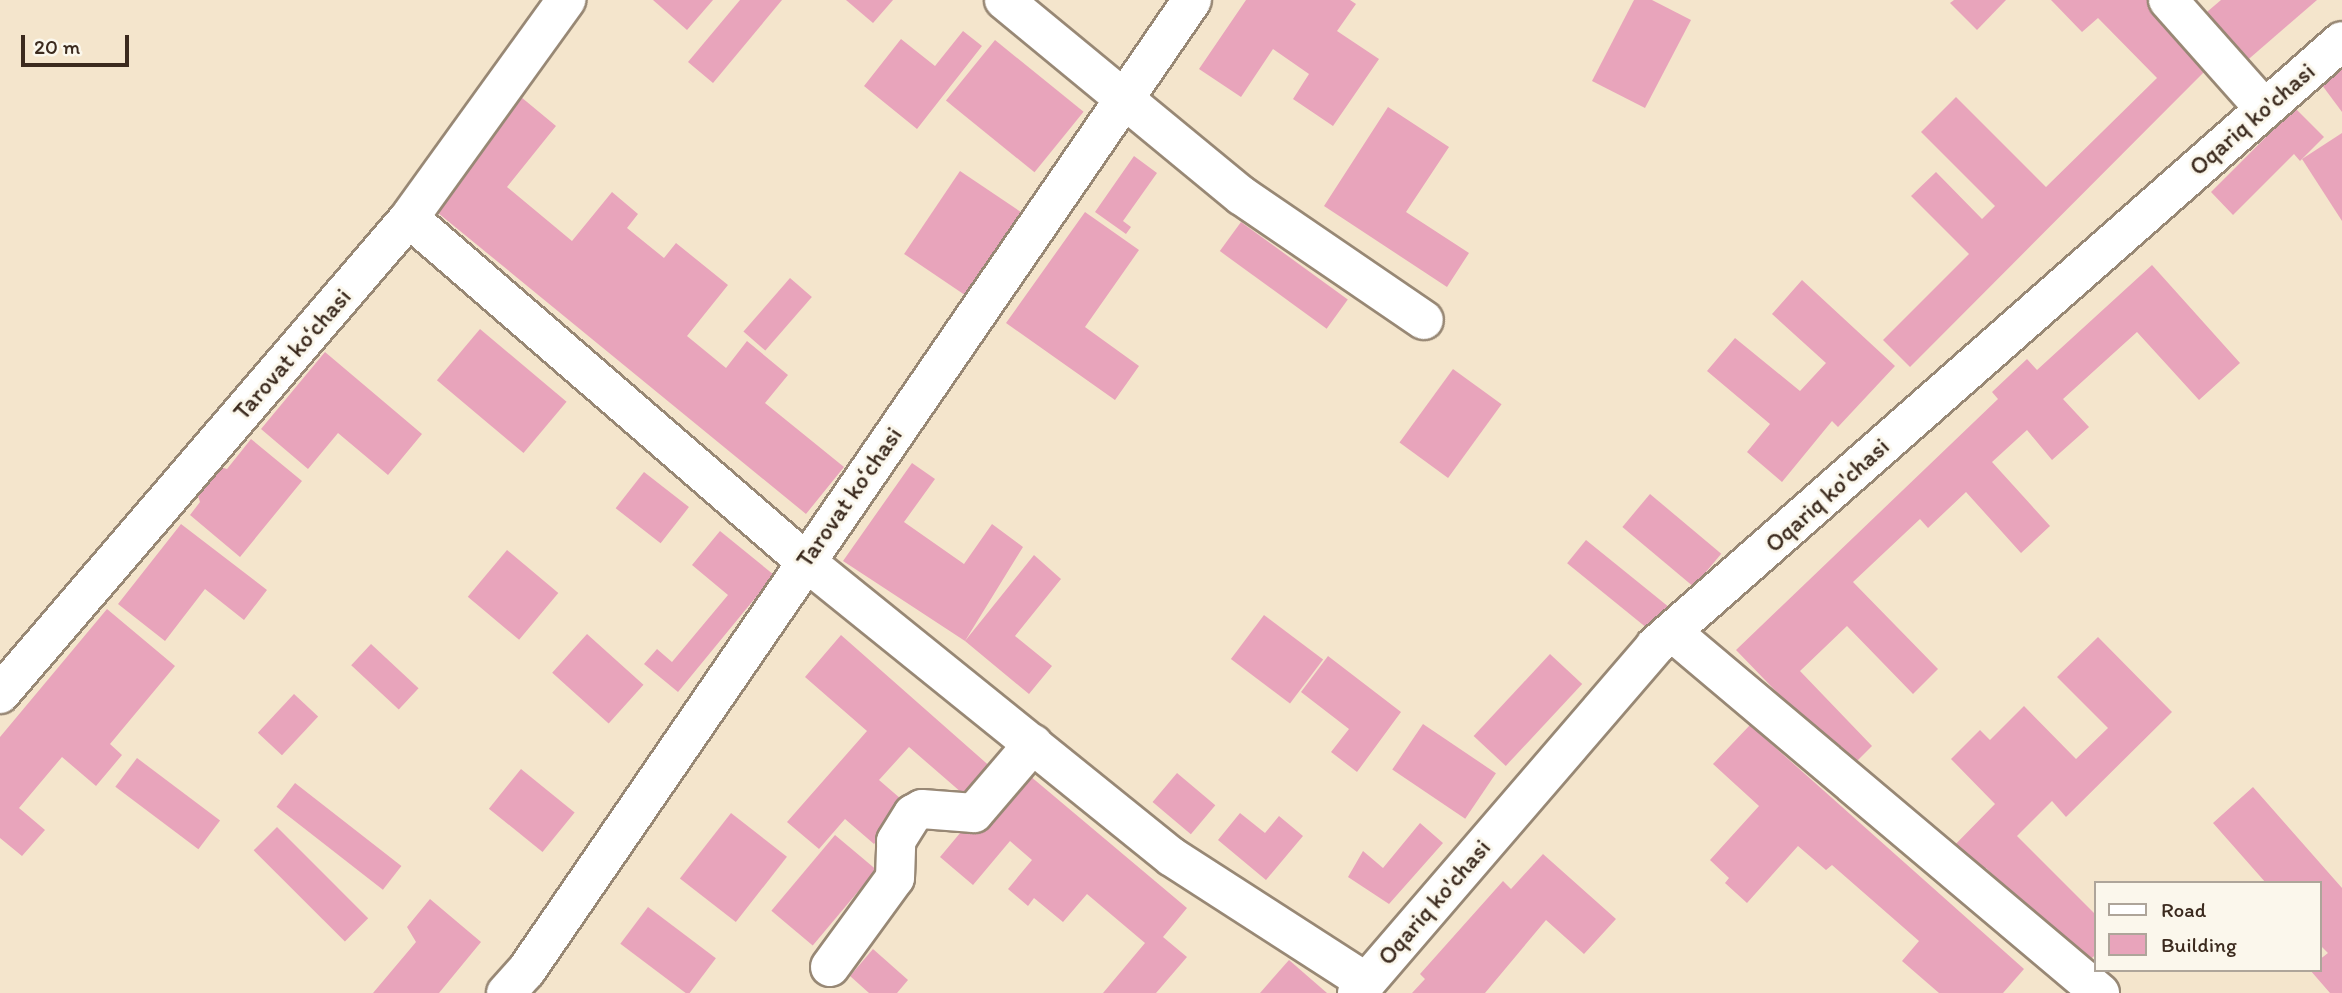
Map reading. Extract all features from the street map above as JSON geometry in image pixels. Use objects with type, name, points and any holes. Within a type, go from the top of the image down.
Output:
[{"type":"street","name":"Tarovat koʻchasi","points":[[0,694],[409,218],[566,0]]},
{"type":"street","points":[[1004,0],[1122,101],[1242,196],[1424,320]]},
{"type":"street","name":"Tarovat koʻchasi","points":[[506,993],[526,971],[1192,0]]},
{"type":"street","points":[[2168,0],[2264,108]]},
{"type":"street","name":"Oqariq ko'chasi","points":[[1361,987],[1672,632],[2342,41]]},
{"type":"street","points":[[409,218],[805,561],[1172,857],[1361,987]]},
{"type":"street","points":[[1672,632],[2100,993]]},
{"type":"street","points":[[830,967],[894,878],[896,841],[913,814],[922,809],[974,813],[1033,744]]},
{"type":"building","points":[[653,0],[713,0],[687,30]]},
{"type":"building","points":[[740,0],[782,0],[713,83],[688,62]]},
{"type":"building","points":[[846,0],[893,0],[873,23]]},
{"type":"building","points":[[1246,0],[1350,0],[1356,4],[1337,31],[1379,59],[1333,126],[1293,99],[1309,74],[1273,49],[1241,97],[1199,69]]},
{"type":"building","points":[[1634,0],[1652,0],[1691,20],[1645,108],[1592,81]]},
{"type":"building","points":[[1954,0],[2006,0],[1977,30],[1950,3]]},
{"type":"building","points":[[2051,0],[2148,0],[2212,64],[1910,367],[1883,340],[1969,254],[1911,196],[1936,172],[1982,219],[1995,206],[1921,132],[1956,97],[2046,187],[2157,78],[2098,18],[2082,32]]},
{"type":"building","points":[[2221,0],[2317,0],[2243,64],[2201,17]]},
{"type":"building","points":[[963,31],[982,46],[917,129],[864,86],[901,39],[935,66]]},
{"type":"building","points":[[995,40],[1084,112],[1035,172],[946,101]]},
{"type":"building","points":[[2342,57],[2342,112],[2316,77]]},
{"type":"building","points":[[521,97],[556,126],[507,187],[572,241],[612,192],[638,214],[627,228],[664,258],[676,243],[728,285],[687,336],[726,368],[747,341],[788,375],[765,403],[844,467],[806,514],[432,208]]},
{"type":"building","points":[[1388,107],[1449,147],[1406,212],[1469,253],[1447,287],[1324,206]]},
{"type":"building","points":[[2295,108],[2324,137],[2300,161],[2294,154],[2233,215],[2211,192]]},
{"type":"building","points":[[2342,133],[2342,221],[2302,159]]},
{"type":"building","points":[[1134,156],[1157,173],[1123,221],[1131,227],[1126,234],[1095,212]]},
{"type":"building","points":[[960,171],[1023,213],[967,296],[904,254]]},
{"type":"building","points":[[1085,212],[1139,250],[1085,327],[1139,366],[1115,400],[1006,323]]},
{"type":"building","points":[[1241,222],[1348,300],[1327,329],[1220,251]]},
{"type":"building","points":[[2152,265],[2240,363],[2199,400],[2137,332],[2063,399],[2089,427],[2052,460],[2027,430],[1992,462],[2050,526],[2021,553],[1966,492],[1928,528],[1920,519],[1853,582],[1938,669],[1913,694],[1847,626],[1800,671],[1872,746],[1850,768],[1736,650],[1998,399],[1992,392],[2027,359],[2037,370]]},
{"type":"building","points":[[790,278],[812,297],[765,351],[743,332]]},
{"type":"building","points":[[1802,280],[1895,366],[1838,427],[1832,421],[1782,482],[1747,452],[1770,424],[1707,371],[1735,338],[1800,391],[1826,363],[1772,314]]},
{"type":"building","points":[[480,329],[567,402],[523,453],[437,380]]},
{"type":"building","points":[[325,352],[422,434],[388,475],[338,433],[308,469],[261,429]]},
{"type":"building","points":[[1453,369],[1502,404],[1448,478],[1400,443]]},
{"type":"building","points":[[251,439],[302,481],[240,557],[190,515],[200,502],[195,487],[214,465],[227,469]]},
{"type":"building","points":[[912,463],[935,479],[904,522],[964,564],[992,524],[1023,547],[965,641],[843,561]]},
{"type":"building","points":[[644,472],[689,507],[661,543],[616,508]]},
{"type":"building","points":[[1650,494],[1721,554],[1694,587],[1622,527]]},
{"type":"building","points":[[181,524],[267,590],[244,620],[205,589],[165,641],[118,604]]},
{"type":"building","points":[[720,531],[774,575],[678,692],[644,664],[657,649],[672,662],[728,595],[692,565]]},
{"type":"building","points":[[1586,540],[1668,606],[1649,629],[1567,563]]},
{"type":"building","points":[[507,550],[558,593],[519,640],[468,597]]},
{"type":"building","points":[[1034,555],[1061,579],[1015,636],[1052,666],[1029,694],[965,641]]},
{"type":"building","points":[[107,609],[175,666],[110,744],[122,755],[96,786],[62,757],[19,808],[45,830],[22,856],[0,838],[0,737]]},
{"type":"building","points":[[1264,615],[1323,660],[1290,703],[1231,659]]},
{"type":"building","points":[[587,634],[643,685],[609,723],[552,673]]},
{"type":"building","points":[[841,635],[1002,777],[977,806],[909,747],[879,780],[908,805],[874,844],[845,819],[819,849],[787,822],[867,731],[805,677]]},
{"type":"building","points":[[2098,637],[2172,712],[2066,817],[2052,801],[2017,836],[2094,913],[2094,956],[2084,966],[1986,868],[1973,881],[1946,854],[1995,804],[1951,759],[1980,730],[1990,740],[2024,706],[2076,759],[2108,728],[2057,677]]},
{"type":"building","points":[[371,644],[419,688],[399,710],[351,665]]},
{"type":"building","points":[[1550,654],[1582,684],[1506,766],[1474,736]]},
{"type":"building","points":[[1328,656],[1401,712],[1357,772],[1331,752],[1349,729],[1301,692]]},
{"type":"building","points":[[294,694],[318,717],[282,755],[258,733]]},
{"type":"building","points":[[1423,724],[1496,773],[1465,819],[1392,770]]},
{"type":"building","points":[[1750,725],[2024,969],[2003,993],[1939,993],[1902,961],[1919,941],[1832,865],[1826,870],[1798,846],[1747,903],[1725,883],[1729,878],[1710,860],[1759,806],[1713,764]]},
{"type":"building","points":[[137,758],[220,821],[198,849],[115,787]]},
{"type":"building","points":[[1017,765],[1187,908],[1163,937],[1187,957],[1156,993],[1103,993],[1145,943],[1087,894],[1063,922],[1034,898],[1028,906],[1008,889],[1032,860],[1010,841],[973,885],[940,857]]},
{"type":"building","points":[[521,769],[575,812],[543,852],[489,809]]},
{"type":"building","points":[[1177,773],[1215,805],[1191,834],[1153,802]]},
{"type":"building","points":[[295,783],[401,866],[383,890],[277,807]]},
{"type":"building","points":[[2253,787],[2342,888],[2342,993],[2330,993],[2312,972],[2321,972],[2321,958],[2328,953],[2321,946],[2321,881],[2264,881],[2213,823]]},
{"type":"building","points":[[731,813],[787,857],[736,922],[680,878]]},
{"type":"building","points":[[1240,813],[1265,833],[1279,816],[1303,836],[1266,880],[1218,840]]},
{"type":"building","points":[[1420,823],[1443,843],[1389,904],[1348,877],[1363,851],[1383,868]]},
{"type":"building","points":[[277,827],[368,918],[345,942],[254,850]]},
{"type":"building","points":[[835,835],[876,870],[813,946],[771,911]]},
{"type":"building","points":[[1543,854],[1616,919],[1584,954],[1546,920],[1485,993],[1412,993],[1425,979],[1420,974],[1503,881],[1511,889]]},
{"type":"building","points":[[430,899],[481,942],[439,993],[373,993],[416,942],[407,927]]},
{"type":"building","points":[[648,907],[716,958],[690,993],[686,993],[620,944]]},
{"type":"building","points":[[873,949],[908,980],[897,993],[869,993],[850,976]]},
{"type":"building","points":[[1289,960],[1327,993],[1260,993]]}]
